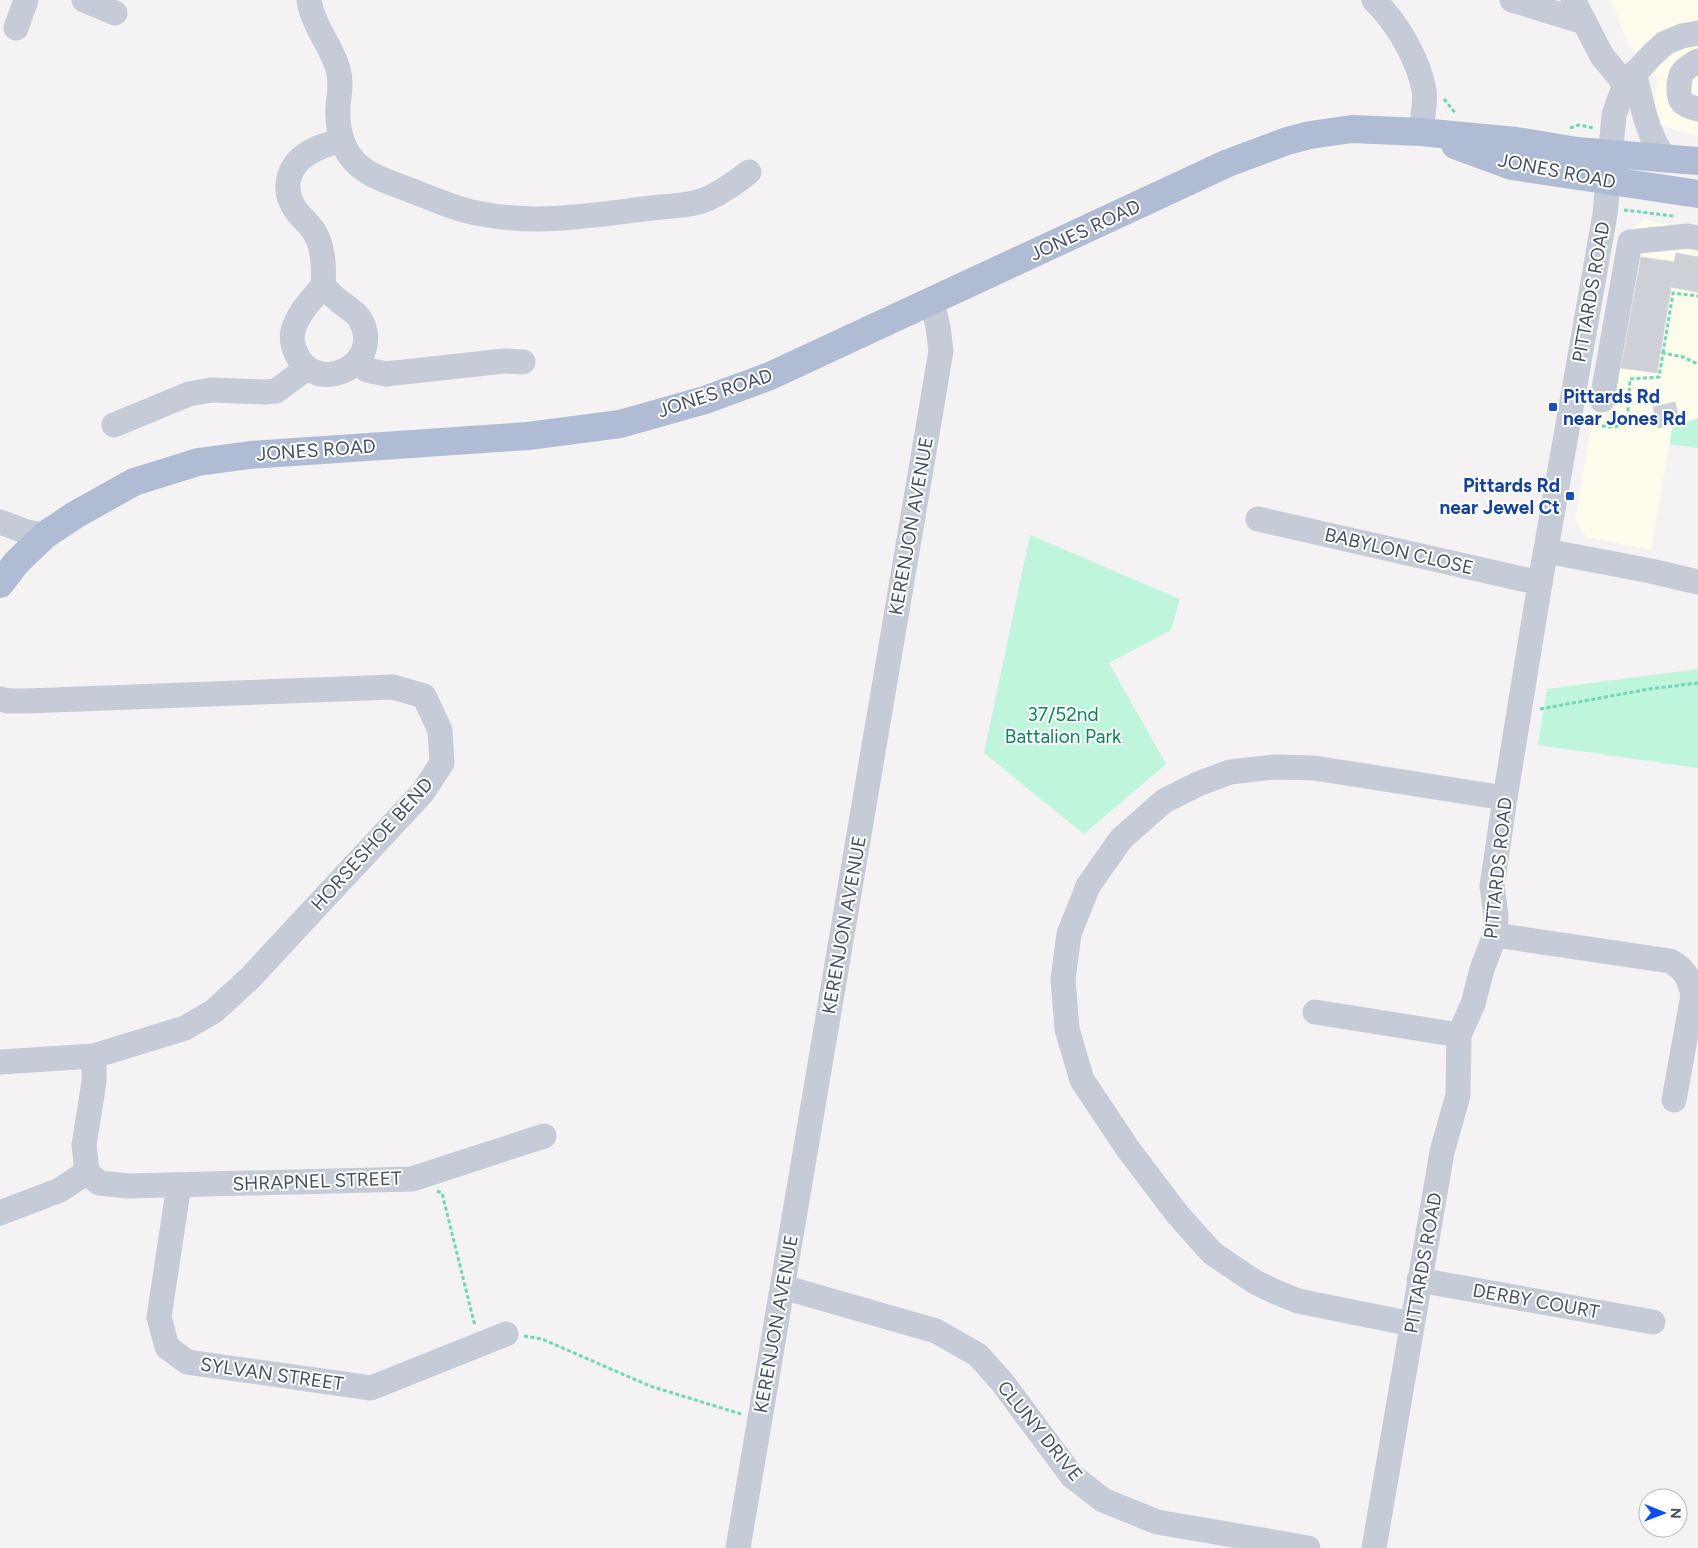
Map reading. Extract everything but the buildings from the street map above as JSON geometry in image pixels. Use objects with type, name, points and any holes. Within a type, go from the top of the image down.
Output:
[{"type":"main road","name":"JONES ROAD","points":[[8,573],[45,535],[75,515],[134,482],[198,462],[250,455],[528,436],[620,424],[705,400],[770,376],[1228,163],[1263,148],[1310,135],[1352,129],[1421,132],[1516,141],[1576,151],[1611,143],[1665,158],[1698,161]]},
{"type":"main road","name":"JONES ROAD","points":[[1421,132],[1512,166],[1608,182],[1698,194]]},
{"type":"street","points":[[16,28],[26,0]]},
{"type":"street","points":[[84,0],[115,13]]},
{"type":"street","points":[[309,0],[311,12],[338,69],[341,86],[338,124],[347,152],[357,164],[374,176],[448,205],[480,214],[514,219],[547,220],[585,217],[706,200],[727,188],[748,172]]},
{"type":"street","points":[[1374,0],[1383,9],[1402,37],[1415,64],[1424,91],[1421,132]]},
{"type":"street","points":[[1512,0],[1584,22]]},
{"type":"street","points":[[1573,0],[1602,56],[1629,78],[1658,149],[1665,158]]},
{"type":"street","points":[[1629,78],[1664,43],[1682,36],[1698,33]]},
{"type":"street","points":[[1698,61],[1682,72],[1680,76],[1679,97],[1685,105],[1698,109]]},
{"type":"street","name":"PITTARDS ROAD","points":[[1374,1548],[1442,1152],[1458,1095],[1459,1035],[1472,1004],[1482,969],[1495,935],[1496,916],[1492,886],[1505,798],[1540,583],[1605,214],[1616,104],[1629,78]]},
{"type":"street","points":[[322,286],[358,316],[363,324],[365,345],[357,362],[343,373],[329,375],[318,373],[308,368],[300,362],[293,343],[293,331],[298,318],[322,286],[323,266],[321,248],[315,233],[298,212],[292,202],[288,189],[289,176],[294,165],[316,149],[342,140]]},
{"type":"street","points":[[1602,400],[1630,242],[1688,236],[1698,238]]},
{"type":"street","name":"KERENJON AVENUE","points":[[738,1548],[941,352],[932,302]]},
{"type":"street","points":[[357,362],[367,370],[386,374],[504,361],[523,362]]},
{"type":"street","points":[[114,425],[196,393],[211,390],[276,391],[308,368]]},
{"type":"street","name":"BABYLON CLOSE","points":[[1258,519],[1540,583]]},
{"type":"street","points":[[0,522],[27,532],[45,535]]},
{"type":"street","points":[[0,527],[13,548],[8,573]]},
{"type":"street","points":[[1546,551],[1698,582]]},
{"type":"street","name":"HORSESHOE BEND","points":[[0,699],[27,701],[393,687],[424,696],[440,730],[442,763],[423,792],[250,978],[214,1011],[185,1028],[94,1056],[0,1062]]},
{"type":"street","points":[[1412,1324],[1298,1301],[1276,1292],[1255,1282],[1212,1253],[1178,1215],[1128,1149],[1082,1080],[1067,1029],[1063,979],[1069,934],[1088,886],[1121,839],[1164,802],[1198,784],[1230,772],[1274,767],[1314,768],[1505,798]]},
{"type":"street","points":[[1495,935],[1670,961],[1679,966],[1689,979],[1693,995],[1674,1100]]},
{"type":"street","points":[[1315,1012],[1459,1035]]},
{"type":"street","points":[[0,1213],[60,1190],[87,1172],[84,1145],[94,1082],[94,1056]]},
{"type":"street","name":"SHRAPNEL STREET","points":[[87,1172],[99,1183],[128,1186],[412,1179],[544,1136]]},
{"type":"street","name":"SYLVAN STREET","points":[[179,1185],[159,1317],[167,1347],[187,1362],[371,1388],[506,1334]]},
{"type":"street","name":"DERBY COURT","points":[[1419,1280],[1653,1322]]},
{"type":"street","name":"CLUNY DRIVE","points":[[783,1288],[936,1331],[978,1355],[1002,1382],[1072,1476],[1102,1500],[1157,1522],[1308,1548]]},
{"type":"path","points":[[1424,91],[1438,91],[1456,114],[1464,116]]},
{"type":"path","points":[[1568,129],[1579,125],[1585,126],[1611,143]]},
{"type":"path","points":[[1588,424],[1610,427],[1627,425],[1630,379],[1659,377],[1673,292],[1698,296]]},
{"type":"path","points":[[1663,353],[1683,357],[1698,364]]},
{"type":"path","points":[[1540,709],[1649,689],[1698,683]]},
{"type":"path","points":[[412,1179],[442,1193],[479,1344]]},
{"type":"path","points":[[506,1334],[542,1339],[650,1386],[760,1420]]},
{"type":"shaded area","points":[[1611,0],[1698,0],[1698,137],[1658,124],[1653,115],[1657,77],[1627,42]]},
{"type":"shaded area","points":[[1644,220],[1698,229],[1698,418],[1672,429],[1651,550],[1586,537],[1575,521],[1624,233]]},
{"type":"green space","points":[[1698,418],[1698,448],[1670,444],[1672,428]]},
{"type":"green space","name":"37/52nd Battalion Park","points":[[1030,535],[1180,599],[1171,630],[1109,663],[1166,764],[1084,834],[984,753]]},
{"type":"green space","points":[[1698,669],[1698,768],[1538,745],[1547,689]]},
{"type":"place","name":"Pittards Rd near Jones Rd","points":[[1553,407]]},
{"type":"place","name":"Pittards Rd near Jewel Ct","points":[[1570,496]]}]
